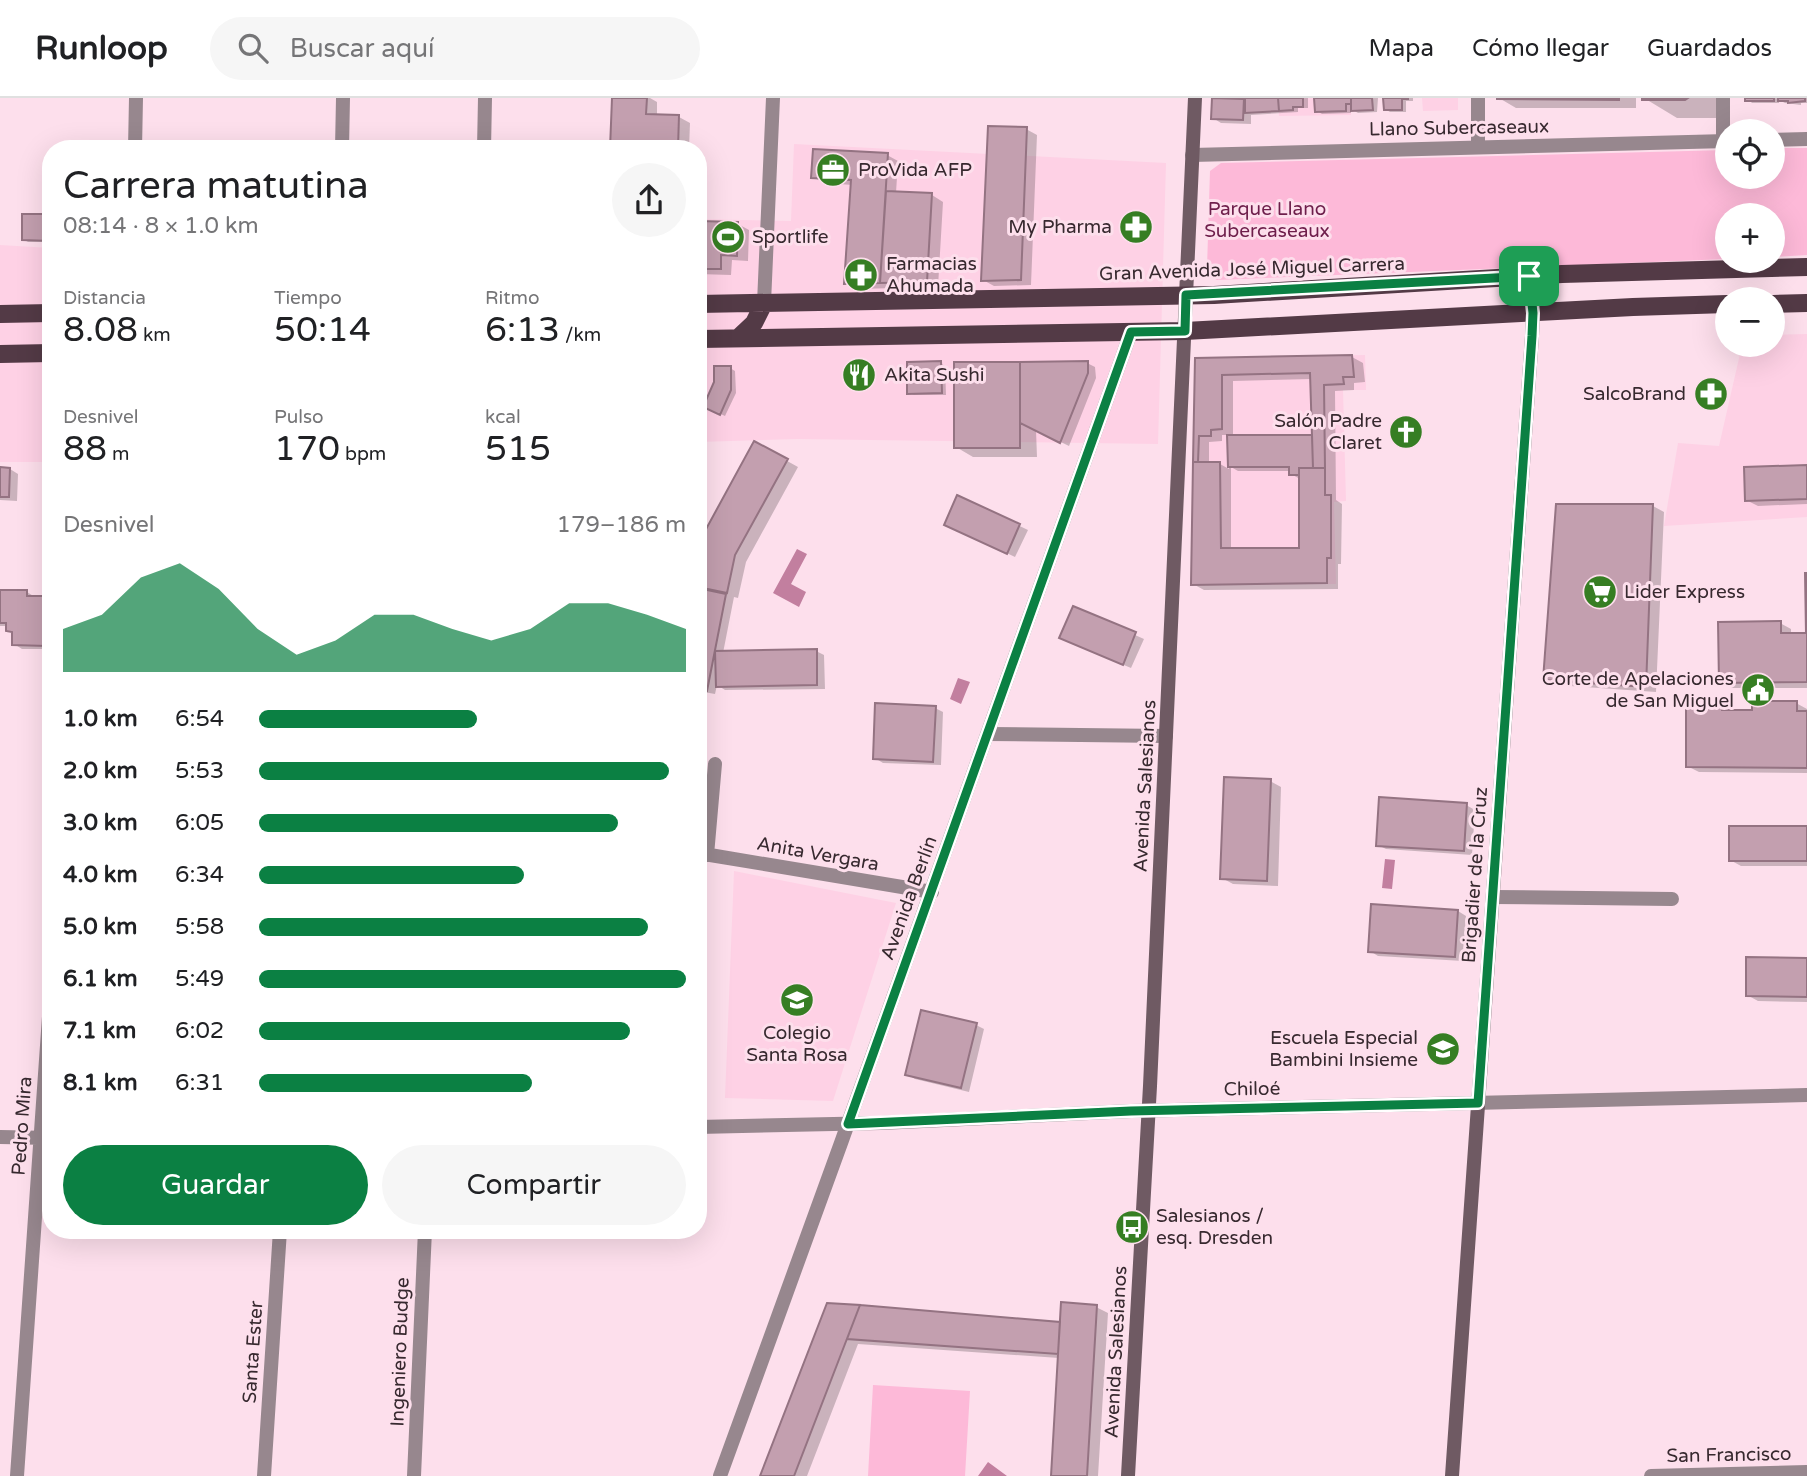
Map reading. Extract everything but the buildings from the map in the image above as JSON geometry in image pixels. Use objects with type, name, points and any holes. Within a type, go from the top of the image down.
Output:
[{"type":"main road","name":"Avenida Salesianos","points":[[1128,1476],[1149,1111],[1195,98]]},
{"type":"main road","name":"Gran Avenida José Miguel Carrera","points":[[707,304],[1186,295],[1529,276],[1807,267]]},
{"type":"main road","name":"Brigadier de la Cruz","points":[[1452,1476],[1533,313],[1529,276]]},
{"type":"main road","points":[[738,338],[754,323],[764,303]]},
{"type":"main road","points":[[1785,304],[1807,303]]},
{"type":"main road","points":[[707,339],[1185,331],[1715,305]]},
{"type":"main road","points":[[0,314],[42,313]]},
{"type":"main road","points":[[0,354],[42,353]]},
{"type":"street","points":[[135,140],[136,98]]},
{"type":"street","points":[[342,140],[343,98]]},
{"type":"street","points":[[484,140],[485,98]]},
{"type":"street","points":[[764,303],[772,98]]},
{"type":"street","points":[[1478,98],[1478,147]]},
{"type":"street","points":[[1723,98],[1724,119]]},
{"type":"street","points":[[1785,140],[1807,139]]},
{"type":"street","name":"Llano Subercaseaux","points":[[1192,155],[1715,141]]},
{"type":"street","name":"Avenida Berlín","points":[[720,1476],[1131,332]]},
{"type":"street","points":[[988,734],[1166,736]]},
{"type":"street","points":[[707,824],[715,764]]},
{"type":"street","name":"Anita Vergara","points":[[707,855],[932,892]]},
{"type":"street","points":[[1493,897],[1672,900]]},
{"type":"street","name":"Chiloé","points":[[707,1127],[848,1124],[1149,1111],[1807,1095]]},
{"type":"street","points":[[0,1137],[42,1138]]},
{"type":"street","name":"Pedro Mira","points":[[17,1476],[42,1185]]},
{"type":"street","name":"Santa Ester","points":[[264,1476],[279,1239]]},
{"type":"street","name":"Ingeniero Budge","points":[[414,1476],[425,1239]]},
{"type":"street","points":[[727,1476],[728,1452]]},
{"type":"street","name":"San Francisco","points":[[1651,1476],[1807,1472]]},
{"type":"shaded area","points":[[1278,98],[1351,98],[1351,115],[1279,116]]},
{"type":"shaded area","points":[[1422,98],[1458,98],[1458,110],[1423,111]]},
{"type":"shaded area","points":[[794,144],[1166,163],[1158,444],[797,439],[707,442],[707,219],[791,221]]},
{"type":"shaded area","points":[[0,245],[42,247],[42,462],[0,462]]},
{"type":"shaded area","points":[[1807,334],[1807,517],[1664,526],[1678,443],[1719,446],[1739,357],[1785,357],[1785,335]]},
{"type":"shaded area","points":[[1365,355],[1366,390],[1343,390],[1346,501],[1334,502],[1336,584],[1191,585],[1195,358]]},
{"type":"shaded area","points":[[797,549],[807,554],[791,584],[806,592],[799,607],[773,593]]},
{"type":"shaded area","points":[[958,678],[970,682],[961,704],[950,699]]},
{"type":"shaded area","points":[[1385,859],[1395,860],[1392,889],[1382,888]]},
{"type":"shaded area","name":"Colegio Santa Rosa","points":[[734,871],[896,903],[833,1101],[725,1098]]},
{"type":"shaded area","points":[[988,1462],[1007,1476],[978,1476]]},
{"type":"green space","name":"Parque Llano Subercaseaux","points":[[1785,148],[1807,148],[1807,255],[1785,256],[1785,203],[1715,203],[1715,259],[1216,280],[1207,268],[1210,171],[1221,163],[1715,150],[1715,189],[1785,189]]},
{"type":"green space","points":[[873,1385],[970,1391],[965,1476],[868,1476]]},
{"type":"place","name":"ProVida AFP","points":[[833,170]]},
{"type":"place","name":"My Pharma","points":[[1136,227]]},
{"type":"place","name":"Sportlife","points":[[728,237]]},
{"type":"place","name":"Farmacias Ahumada","points":[[861,275]]},
{"type":"place","name":"Akita Sushi","points":[[859,375]]},
{"type":"place","name":"SalcoBrand","points":[[1711,394]]},
{"type":"place","name":"Salón Padre Claret","points":[[1406,432]]},
{"type":"place","name":"Lider Express","points":[[1600,592]]},
{"type":"place","name":"Corte de Apelaciones de San Miguel","points":[[1758,690]]},
{"type":"place","name":"Colegio Santa Rosa","points":[[797,1000]]},
{"type":"place","name":"Escuela Especial Bambini Insieme","points":[[1443,1049]]},
{"type":"place","name":"Salesianos / esq. Dresden","points":[[1132,1227]]},
{"type":"route","points":[[1529,276],[1533,313],[1532,336],[1478,1103],[1131,1111],[848,1124],[1131,332],[1185,331],[1186,295],[1529,276]]}]
